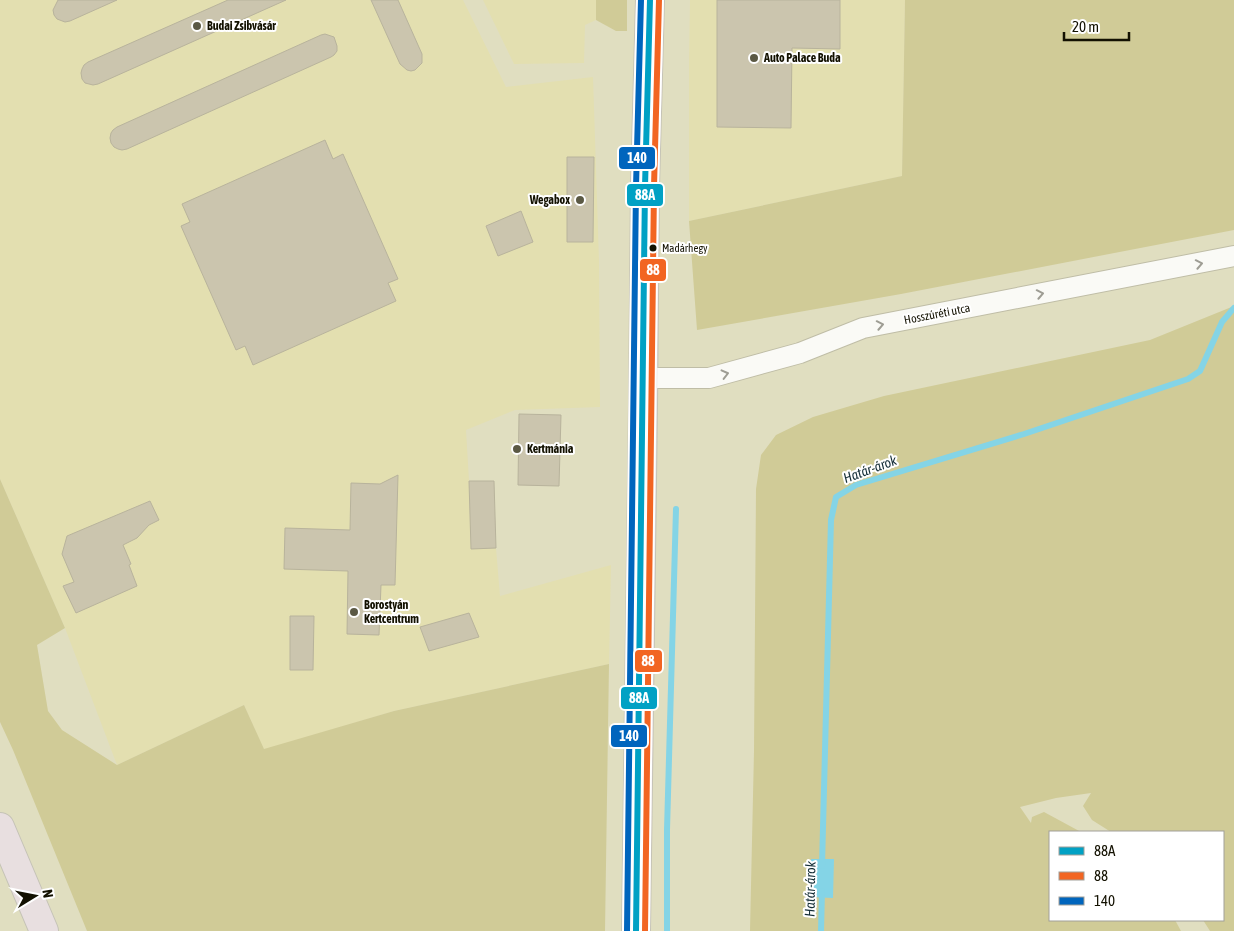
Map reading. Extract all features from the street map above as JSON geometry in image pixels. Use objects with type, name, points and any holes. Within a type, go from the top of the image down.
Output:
[{"type":"main road","points":[[636,931],[645,187],[650,0]]},
{"type":"main road","points":[[0,827],[44,931]]},
{"type":"street","name":"Hosszúréti utca","points":[[644,378],[709,378],[800,353],[864,328],[1234,256]]},
{"type":"shaded area","points":[[0,0],[463,0],[506,87],[593,77],[599,261],[600,407],[515,410],[466,430],[469,481],[493,481],[500,596],[611,565],[609,664],[394,711],[264,750],[244,705],[117,765],[65,628],[0,479]]},
{"type":"shaded area","points":[[483,0],[596,0],[596,20],[585,25],[584,63],[514,64]]},
{"type":"shaded area","points":[[596,0],[627,0],[627,31],[616,31],[596,20]]},
{"type":"shaded area","points":[[690,0],[905,0],[902,176],[689,221]]},
{"type":"shaded area","points":[[905,0],[1234,0],[1234,230],[901,294],[697,330],[689,221],[902,176]]},
{"type":"shaded area","points":[[1234,306],[1234,931],[1210,931],[1204,921],[1224,921],[1224,831],[1109,831],[1092,820],[1083,806],[1091,793],[1056,798],[1020,807],[1031,823],[1032,817],[1044,812],[1079,831],[1049,831],[1049,921],[1176,921],[1181,931],[750,931],[754,751],[756,489],[761,455],[776,435],[813,417],[884,396],[1150,340]]},
{"type":"shaded area","points":[[0,479],[65,628],[37,645],[48,711],[62,730],[117,765],[244,705],[264,749],[394,711],[609,664],[605,931],[87,931],[0,722]]},
{"type":"water","points":[[811,859],[834,859],[833,898],[810,897]]},
{"type":"building","points":[[58,0],[117,0],[65,22],[57,19],[54,15],[53,10]]},
{"type":"building","points":[[228,0],[286,0],[98,84],[85,83],[82,79],[82,69],[88,62]]},
{"type":"building","points":[[371,0],[398,0],[422,54],[422,63],[415,70],[407,70],[400,64]]},
{"type":"building","name":"Auto Palace Buda","points":[[717,0],[840,0],[840,49],[792,48],[791,128],[717,127]]},
{"type":"building","points":[[325,34],[334,37],[337,46],[337,51],[331,57],[127,149],[118,149],[111,143],[111,133],[117,127]]},
{"type":"building","points":[[325,140],[333,159],[343,154],[398,279],[388,283],[396,301],[253,365],[245,346],[236,350],[181,226],[190,222],[182,204]]},
{"type":"building","name":"Wegabox","points":[[567,157],[594,157],[593,242],[567,242]]},
{"type":"building","points":[[521,211],[533,242],[498,256],[486,226]]},
{"type":"building","points":[[519,414],[561,415],[559,486],[518,485]]},
{"type":"building","points":[[398,475],[395,585],[381,585],[379,635],[347,634],[348,571],[284,569],[285,528],[350,530],[351,483],[380,484]]},
{"type":"building","points":[[469,481],[494,481],[496,548],[471,549]]},
{"type":"building","points":[[150,501],[159,520],[149,525],[137,538],[123,545],[137,586],[76,613],[63,586],[74,582],[62,554],[67,536]]},
{"type":"building","points":[[469,613],[479,637],[429,651],[420,627]]},
{"type":"building","points":[[290,616],[314,616],[313,670],[290,670]]},
{"type":"waterway","name":"Határ-árok","points":[[822,866],[831,520],[836,497],[856,485],[1024,434],[1188,379],[1200,371],[1222,322],[1234,308]]},
{"type":"waterway","points":[[667,931],[667,830],[676,509]]},
{"type":"waterway","name":"Határ-árok","points":[[821,931],[822,891]]},
{"type":"transit line","name":"140","points":[[627,931],[636,187],[641,0]]},
{"type":"transit line","name":"88A","points":[[636,931],[645,187],[650,0]]},
{"type":"transit line","name":"88","points":[[645,931],[654,187],[659,0]]},
{"type":"place","name":"Budai Zsibvásár","points":[[197,26]]},
{"type":"place","name":"Auto Palace Buda","points":[[754,58]]},
{"type":"place","name":"Wegabox","points":[[580,200]]},
{"type":"place","name":"Madárhegy","points":[[653,248]]},
{"type":"place","name":"Kertmánia","points":[[517,449]]},
{"type":"place","name":"Borostyán Kertcentrum","points":[[354,612]]}]
